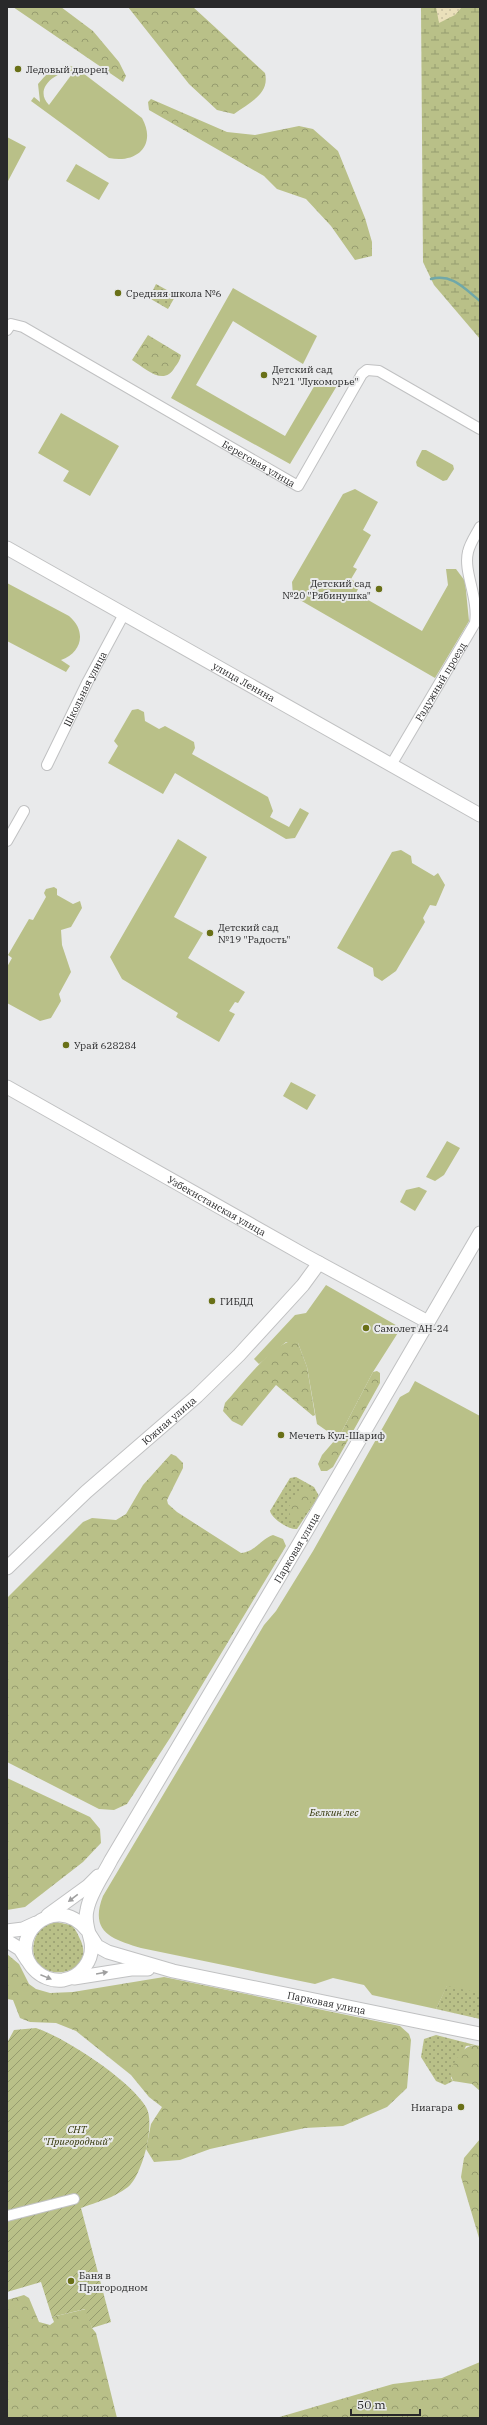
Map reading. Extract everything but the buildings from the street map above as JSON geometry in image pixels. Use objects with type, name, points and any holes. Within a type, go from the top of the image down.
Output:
[{"type":"main road","name":"улица Ленина","points":[[7,548],[480,815]]},
{"type":"main road","name":"Узбекистанская улица","points":[[7,1087],[319,1263],[428,1322]]},
{"type":"main road","name":"Парковая улица","points":[[480,1233],[300,1542],[111,1860],[88,1904],[88,1932],[97,1946],[108,1952],[173,1970],[480,2034]]},
{"type":"main road","name":"Южная улица","points":[[7,1568],[86,1492],[196,1396],[239,1355],[303,1285],[319,1263]]},
{"type":"main road","name":"Парковая улица","points":[[41,1920],[88,1886],[111,1860]]},
{"type":"main road","points":[[7,1931],[23,1929],[53,1915],[70,1916],[88,1932],[91,1952],[86,1965],[76,1975],[64,1980],[47,1978],[36,1971],[20,1950],[7,1941]]},
{"type":"main road","points":[[30,1964],[26,1952],[27,1939],[41,1920]]},
{"type":"main road","name":"Парковая улица","points":[[64,1980],[131,1969],[173,1970]]},
{"type":"street","name":"Береговая улица","points":[[9,327],[23,326],[298,486],[361,375],[366,370],[379,370],[480,429]]},
{"type":"street","name":"Радужный проезд","points":[[391,765],[475,624],[476,605],[467,560],[470,544],[480,527]]},
{"type":"street","name":"Школьная улица","points":[[47,765],[88,681],[124,614]]},
{"type":"street","points":[[7,841],[24,811]]},
{"type":"street","points":[[7,2216],[74,2199]]},
{"type":"green space","points":[[13,7],[61,7],[93,31],[119,62],[126,76],[123,82]]},
{"type":"green space","points":[[128,7],[193,7],[265,73],[265,87],[262,92],[234,114],[217,110],[189,84]]},
{"type":"green space","points":[[421,7],[480,7],[480,339],[434,285],[423,262]]},
{"type":"green space","points":[[66,65],[75,67],[142,118],[147,136],[146,144],[142,150],[136,155],[128,158],[109,158],[31,101],[34,97],[40,102],[38,84],[51,69]],"holes":[[[69,72],[72,74],[49,105],[44,94],[47,83],[57,75]]]},
{"type":"green space","points":[[151,99],[227,132],[255,135],[299,126],[313,129],[338,151],[365,218],[372,242],[372,256],[355,260],[331,226],[306,199],[277,189],[264,176],[149,110],[148,102]]},
{"type":"green space","points":[[7,137],[26,147],[7,183]]},
{"type":"green space","points":[[76,164],[109,183],[99,200],[66,181]]},
{"type":"green space","points":[[156,284],[176,295],[168,309],[149,298]]},
{"type":"green space","points":[[233,288],[317,336],[303,364],[233,321],[196,385],[285,436],[319,378],[338,384],[290,464],[171,398]]},
{"type":"green space","points":[[148,335],[181,355],[171,373],[166,376],[155,374],[132,360]]},
{"type":"green space","points":[[61,413],[119,446],[90,496],[63,481],[69,471],[38,453]]},
{"type":"green space","points":[[422,450],[426,450],[453,465],[454,469],[447,480],[443,481],[417,466],[416,462]]},
{"type":"green space","points":[[355,489],[378,502],[363,530],[371,535],[353,567],[357,569],[351,579],[360,585],[356,593],[422,631],[448,585],[446,569],[456,569],[465,581],[469,621],[435,678],[293,596],[292,582],[343,494]]},
{"type":"green space","points":[[7,583],[69,616],[75,622],[80,635],[80,641],[74,652],[61,660],[70,666],[66,672],[7,641]]},
{"type":"green space","points":[[138,709],[144,712],[145,721],[159,729],[165,726],[194,742],[195,748],[192,754],[268,797],[273,811],[270,817],[289,827],[300,808],[309,813],[295,838],[286,839],[175,773],[163,794],[108,763],[118,746],[114,741],[132,710]]},
{"type":"green space","points":[[178,839],[207,857],[174,917],[203,933],[188,958],[245,992],[238,1003],[235,1002],[229,1011],[235,1014],[219,1042],[176,1017],[178,1013],[122,979],[110,957]]},
{"type":"green space","points":[[401,850],[411,856],[412,863],[434,876],[438,873],[445,885],[436,906],[430,905],[423,918],[425,922],[396,971],[382,981],[374,976],[373,968],[337,948],[392,852]]},
{"type":"green space","points":[[54,887],[57,889],[57,895],[73,904],[80,901],[82,908],[71,927],[61,930],[62,945],[71,972],[59,994],[61,1001],[51,1018],[40,1021],[7,1003],[7,967],[12,958],[8,955],[29,919],[33,920],[46,897],[44,893],[46,889]]},
{"type":"green space","points":[[291,1082],[316,1095],[307,1110],[283,1096]]},
{"type":"green space","points":[[447,1141],[460,1148],[444,1175],[435,1181],[426,1177]]},
{"type":"green space","points":[[419,1187],[427,1191],[415,1211],[400,1202],[406,1190]]},
{"type":"green space","points":[[326,1285],[401,1328],[373,1372],[341,1433],[327,1431],[317,1424],[307,1367],[298,1343],[286,1342],[259,1364],[254,1359],[295,1315],[306,1313]]},
{"type":"green space","points":[[292,1341],[298,1343],[307,1367],[315,1415],[313,1416],[276,1385],[242,1426],[232,1421],[223,1411],[225,1403],[266,1358],[284,1344]]},
{"type":"green space","points":[[377,1371],[380,1373],[380,1383],[333,1467],[327,1471],[321,1471],[318,1464],[322,1455],[341,1433],[373,1372]]},
{"type":"green space","name":"Белкин лес","points":[[415,1381],[480,1416],[480,1993],[447,1986],[436,2009],[372,1995],[364,1985],[333,1978],[315,1984],[141,1948],[113,1937],[101,1926],[99,1918],[99,1908],[103,1896],[264,1625],[276,1611],[313,1551],[400,1397],[409,1392]]},
{"type":"green space","points":[[171,1454],[176,1456],[183,1463],[183,1468],[167,1500],[168,1504],[177,1512],[241,1553],[254,1548],[265,1539],[273,1535],[283,1539],[286,1546],[170,1738],[127,1804],[114,1810],[99,1809],[7,1762],[7,1598],[83,1522],[92,1518],[116,1520],[126,1514],[143,1485]]},
{"type":"green space","points":[[296,1477],[314,1487],[319,1496],[297,1529],[294,1529],[281,1523],[271,1514],[270,1511],[290,1478]]},
{"type":"green space","points":[[307,1487],[312,1489],[313,1493],[311,1501],[299,1520],[292,1521],[288,1508],[302,1488]]},
{"type":"green space","points":[[7,1778],[90,1817],[100,1829],[101,1843],[83,1862],[25,1907],[7,1910]]},
{"type":"green space","points":[[480,1914],[480,2019],[436,2009]]},
{"type":"green space","points":[[56,1922],[71,1925],[77,1932],[81,1941],[83,1954],[79,1964],[71,1970],[60,1972],[49,1971],[40,1965],[34,1956],[34,1942],[37,1934],[45,1926]]},
{"type":"green space","points":[[7,1954],[19,1964],[29,1984],[36,1989],[50,1993],[73,1992],[164,1977],[400,2026],[409,2034],[411,2040],[407,2088],[387,2107],[343,2126],[305,2128],[210,2149],[180,2160],[154,2162],[146,2149],[151,2124],[162,2107],[149,2097],[131,2075],[76,2031],[56,2023],[30,2022],[20,2018],[13,2000],[7,1999]]},
{"type":"green space","name":"СНТ \"Пригородный\"","points":[[36,2028],[49,2033],[80,2050],[112,2073],[138,2096],[146,2107],[149,2115],[146,2149],[138,2172],[133,2181],[128,2187],[117,2194],[81,2208],[111,2322],[92,2328],[85,2309],[52,2317],[41,2282],[7,2292],[7,2043],[14,2030]]},
{"type":"green space","points":[[436,2035],[475,2045],[466,2046],[451,2078],[453,2081],[445,2085],[436,2081],[421,2057],[424,2039]]},
{"type":"green space","points":[[475,2045],[480,2046],[480,2091],[472,2084],[453,2081],[450,2072],[462,2051]]},
{"type":"green space","points":[[480,2139],[479,2238],[461,2177],[464,2158]]},
{"type":"green space","points":[[24,2295],[29,2298],[39,2322],[50,2325],[54,2322],[52,2317],[86,2309],[92,2328],[96,2333],[117,2418],[7,2418],[7,2300]]},
{"type":"green space","points":[[480,2362],[480,2418],[276,2418],[393,2384],[442,2378]]},
{"type":"sand","points":[[436,7],[462,7],[455,15],[439,23]]},
{"type":"waterway","points":[[431,279],[445,278],[452,280],[480,301]]},
{"type":"place","name":"Ледовый дворец","points":[[18,69]]},
{"type":"place","name":"Средняя школа №6","points":[[118,293]]},
{"type":"place","name":"Детский сад №21 \"Лукоморье\"","points":[[264,375]]},
{"type":"place","name":"Детский сад №20 \"Рябинушка\"","points":[[379,589]]},
{"type":"place","name":"Детский сад №19 \"Радость\"","points":[[210,933]]},
{"type":"place","name":"Урай 628284","points":[[66,1045]]},
{"type":"place","name":"ГИБДД","points":[[212,1301]]},
{"type":"place","name":"Самолет АН-24","points":[[366,1328]]},
{"type":"place","name":"Мечеть Кул-Шариф","points":[[281,1435]]},
{"type":"place","name":"Ниагара","points":[[461,2107]]},
{"type":"place","name":"Баня в Пригородном","points":[[71,2281]]}]
